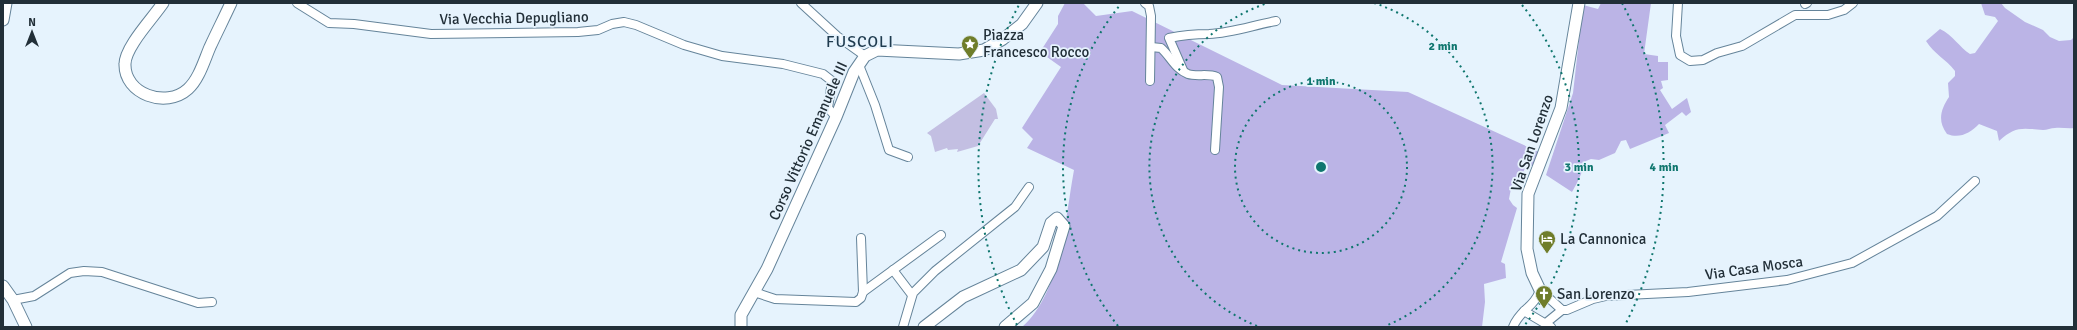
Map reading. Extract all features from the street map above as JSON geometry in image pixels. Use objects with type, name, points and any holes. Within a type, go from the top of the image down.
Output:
[{"type":"street","points":[[3,20],[6,3]]},
{"type":"street","points":[[163,3],[136,38],[127,55],[125,64],[128,82],[144,95],[164,99],[178,96],[187,90],[196,78],[231,3]]},
{"type":"street","name":"Via Vecchia Depugliano","points":[[297,3],[329,24],[354,24],[432,34],[578,32],[598,30],[612,24],[624,22],[636,25],[684,45],[722,56],[783,64],[823,74],[832,81],[828,108],[836,117]]},
{"type":"street","points":[[801,3],[862,60],[888,150],[908,157]]},
{"type":"street","name":"Corso Vittorio Emanuele III","points":[[741,327],[741,315],[767,269],[836,117],[854,72],[862,60],[877,50],[959,54],[984,50],[1003,40],[1022,24],[1037,3]]},
{"type":"street","points":[[1145,3],[1148,6],[1151,16],[1150,81]]},
{"type":"street","name":"Via San Lorenzo","points":[[1562,310],[1540,290],[1532,273],[1527,249],[1528,194],[1561,108],[1579,3]]},
{"type":"street","points":[[1678,3],[1676,36],[1680,55],[1690,61],[1703,60],[1717,53],[1742,46],[1794,15],[1828,15],[1844,10],[1853,3]]},
{"type":"street","points":[[1183,70],[1170,38],[1185,34],[1209,34],[1276,21]]},
{"type":"street","points":[[1151,47],[1161,48],[1178,69],[1183,70],[1188,74],[1212,75],[1219,81],[1215,150]]},
{"type":"street","name":"Via Casa Mosca","points":[[1562,310],[1567,310],[1593,299],[1606,296],[1688,292],[1787,280],[1847,264],[1866,256],[1937,216],[1974,181]]},
{"type":"street","points":[[904,327],[912,295],[935,271],[1015,206],[1029,187]]},
{"type":"street","points":[[924,327],[963,297],[1021,270],[1043,247],[1051,223],[1057,218],[1064,226],[1051,269],[1033,303],[1005,327]]},
{"type":"street","points":[[863,292],[941,235]]},
{"type":"street","points":[[754,292],[775,299],[821,302],[856,302],[861,298],[863,292],[861,238]]},
{"type":"street","points":[[893,270],[912,295]]},
{"type":"street","points":[[14,300],[34,296],[70,273],[84,271],[109,274],[198,302],[212,302]]},
{"type":"street","points":[[3,286],[14,300],[26,327]]},
{"type":"street","points":[[1513,327],[1516,320],[1535,302],[1540,290]]},
{"type":"street","points":[[1524,311],[1548,325],[1562,310]]},
{"type":"shaded area","points":[[1065,3],[1083,3],[1096,16],[1132,11],[1282,85],[1408,92],[1541,153],[1532,166],[1526,165],[1521,179],[1513,178],[1509,199],[1517,208],[1501,262],[1505,264],[1506,278],[1484,284],[1485,302],[1482,327],[1022,327],[1035,313],[1045,295],[1053,275],[1064,232],[1074,170],[1027,148],[1033,139],[1022,128],[1061,67],[1040,52],[1058,24],[1058,16]]},
{"type":"shaded area","points":[[1601,3],[1651,3],[1644,54],[1658,56],[1658,62],[1668,62],[1668,80],[1661,81],[1663,88],[1660,90],[1672,109],[1687,98],[1691,112],[1686,116],[1682,112],[1665,125],[1669,133],[1630,149],[1626,140],[1621,141],[1615,153],[1599,160],[1591,159],[1586,161],[1572,192],[1546,175],[1573,93],[1583,5],[1598,9]]},
{"type":"shaded area","points":[[1981,3],[2001,3],[2005,8],[2025,22],[2043,30],[2050,37],[2059,41],[2071,40],[2074,37],[2074,128],[2043,130],[2019,129],[2014,130],[1999,141],[1997,131],[1979,124],[1964,134],[1956,136],[1947,134],[1942,124],[1941,115],[1949,97],[1948,83],[1955,76],[1955,71],[1926,41],[1940,29],[1949,34],[1970,54],[1975,53],[1998,21],[1995,17],[1985,15]]},
{"type":"shaded area","points":[[984,93],[996,109],[998,119],[995,119],[978,146],[957,152],[958,149],[948,150],[947,148],[935,152],[931,136],[927,133]]},
{"type":"place","name":"Piazza Francesco Rocco","points":[[970,59]]},
{"type":"place","name":"La Cannonica","points":[[1547,254]]},
{"type":"place","name":"San Lorenzo","points":[[1544,309]]},
{"type":"district","name":"FUSCOLI","points":[[860,41]]}]
